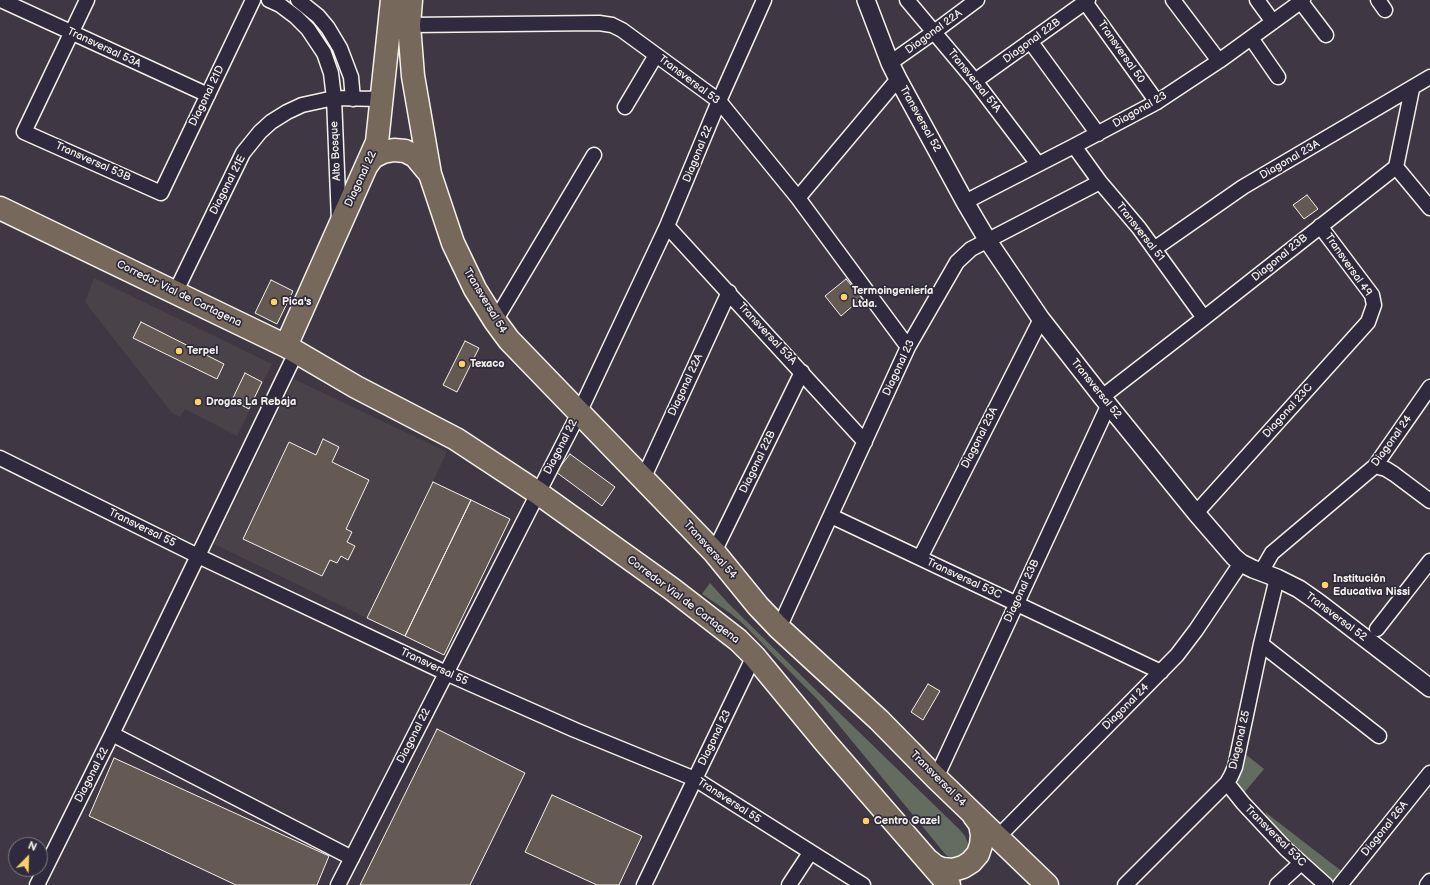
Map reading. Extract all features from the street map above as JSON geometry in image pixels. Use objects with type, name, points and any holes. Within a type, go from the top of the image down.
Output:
[{"type":"main road","name":"Diagonal 22","points":[[289,354],[339,227],[377,142],[392,0]]},
{"type":"main road","points":[[411,0],[409,25],[413,76],[430,174]]},
{"type":"main road","points":[[381,99],[390,99],[405,91],[413,76]]},
{"type":"main road","points":[[366,166],[373,158],[383,152],[394,150],[405,151],[415,156],[430,174]]},
{"type":"main road","name":"Transversal 54","points":[[430,174],[453,243],[475,289],[509,340],[714,552],[758,606],[779,628],[879,720],[997,838],[1047,885]]},
{"type":"main road","name":"Corredor Vial de Cartagena","points":[[0,208],[175,292],[289,354]]},
{"type":"main road","name":"Corredor Vial de Cartagena","points":[[0,222],[289,354],[356,387],[456,439],[538,493],[672,589],[738,640],[754,656],[825,742],[925,858],[944,883]]},
{"type":"main road","points":[[925,858],[935,866],[942,869],[953,870],[963,867],[971,862],[978,854],[982,845],[980,824],[974,815]]},
{"type":"street","name":"Transversal 53A","points":[[1,0],[208,95]]},
{"type":"street","points":[[72,33],[87,0]]},
{"type":"street","name":"Diagonal 21D","points":[[161,193],[253,0]]},
{"type":"street","points":[[269,0],[280,5],[296,17],[308,29],[324,53],[331,73],[334,98]]},
{"type":"street","points":[[298,0],[318,16],[328,28],[340,48],[351,77],[353,99]]},
{"type":"street","name":"Diagonal 22","points":[[338,885],[579,413],[668,226],[764,0]]},
{"type":"street","name":"Transversal 52","points":[[866,0],[890,63],[898,79],[988,241],[1040,319],[1196,513],[1234,558],[1241,563],[1299,589],[1430,688]]},
{"type":"street","name":"Transversal 51A","points":[[907,0],[975,81],[1038,164]]},
{"type":"street","name":"Diagonal 22A","points":[[890,63],[977,0]]},
{"type":"street","points":[[1173,0],[1219,61]]},
{"type":"street","points":[[1257,0],[1273,22]]},
{"type":"street","name":"Diagonal 22B","points":[[975,81],[1087,1]]},
{"type":"street","name":"Transversal 50","points":[[1087,1],[1157,102]]},
{"type":"street","points":[[1302,1],[1326,34]]},
{"type":"street","name":"Diagonal 23","points":[[965,202],[1157,102],[1219,61],[1302,1]]},
{"type":"street","name":"Transversal 53","points":[[409,25],[599,23],[612,25],[622,30],[720,101],[798,198],[908,347]]},
{"type":"street","name":"Transversal 53B","points":[[72,33],[24,132],[161,193]]},
{"type":"street","points":[[1251,38],[1278,77]]},
{"type":"street","points":[[1030,41],[1098,134]]},
{"type":"street","points":[[626,107],[656,55]]},
{"type":"street","name":"Diagonal 23A","points":[[1154,249],[1243,187],[1412,89],[1430,77]]},
{"type":"street","points":[[798,198],[898,79]]},
{"type":"street","points":[[1412,89],[1396,167],[1430,208]]},
{"type":"street","name":"Diagonal 21E","points":[[175,292],[243,153],[270,122],[302,104],[334,98],[381,99]]},
{"type":"street","name":"Alto Bosque","points":[[334,98],[339,227]]},
{"type":"street","name":"Transversal 51","points":[[1074,146],[1100,182],[1154,249],[1204,318]]},
{"type":"street","points":[[495,321],[594,155]]},
{"type":"street","name":"Diagonal 23B","points":[[936,778],[1017,604],[1105,401],[1204,318],[1396,167]]},
{"type":"street","name":"Diagonal 23","points":[[779,628],[866,442],[908,347],[957,262],[971,250],[1100,182]]},
{"type":"street","name":"Transversal 53A","points":[[668,226],[866,442]]},
{"type":"street","name":"Transversal 49","points":[[1320,226],[1372,295],[1374,305]]},
{"type":"street","name":"Diagonal 22A","points":[[642,479],[729,292]]},
{"type":"street","name":"Diagonal 23C","points":[[1196,513],[1368,322],[1374,305]]},
{"type":"street","name":"Diagonal 23A","points":[[920,558],[1040,319]]},
{"type":"street","name":"Diagonal 22","points":[[37,885],[198,556],[289,354]]},
{"type":"street","name":"Diagonal 22B","points":[[714,552],[802,372]]},
{"type":"street","name":"Diagonal 24","points":[[1261,572],[1272,554],[1375,466],[1430,387]]},
{"type":"street","name":"Transversal 55","points":[[0,458],[198,556],[446,673],[574,730],[695,778],[810,853],[863,885]]},
{"type":"street","points":[[1375,466],[1386,469],[1394,474],[1430,501]]},
{"type":"street","name":"Transversal 53C","points":[[831,516],[1161,672]]},
{"type":"street","points":[[1377,629],[1430,561]]},
{"type":"street","name":"Diagonal 24","points":[[997,838],[1177,654],[1196,630],[1241,563]]},
{"type":"street","name":"Diagonal 25","points":[[1125,885],[1227,783],[1235,767],[1261,644],[1277,578]]},
{"type":"street","points":[[1261,644],[1379,736]]},
{"type":"street","name":"Diagonal 23","points":[[644,885],[754,656]]},
{"type":"street","points":[[112,734],[352,858]]},
{"type":"street","name":"Diagonal 26A","points":[[1340,885],[1430,773]]},
{"type":"street","name":"Transversal 53C","points":[[1227,783],[1243,804],[1286,849],[1326,885]]},
{"type":"street","points":[[789,885],[810,853]]},
{"type":"street","points":[[1276,885],[1301,863]]},
{"type":"street","points":[[1427,885],[1430,881]]},
{"type":"shaded area","points":[[94,278],[272,364],[237,436],[185,409],[180,417],[172,413],[85,302]]},
{"type":"shaded area","points":[[294,379],[447,452],[367,618],[214,544]]},
{"type":"green space","points":[[710,583],[729,604],[823,697],[960,830],[965,836],[969,846],[967,852],[958,858],[951,858],[946,855],[819,701],[742,623],[702,594]]},
{"type":"green space","points":[[1244,753],[1264,769],[1243,794],[1237,785]]},
{"type":"green space","points":[[1265,812],[1344,873],[1336,882],[1301,860],[1272,828]]},
{"type":"building","points":[[1307,195],[1318,209],[1304,219],[1293,205]]},
{"type":"building","name":"Termoingeniería Ltda.","points":[[846,279],[862,298],[841,316],[825,296]]},
{"type":"building","name":"Pica's","points":[[271,280],[293,291],[277,324],[255,313]]},
{"type":"building","name":"Terpel","points":[[141,322],[224,364],[217,379],[133,338]]},
{"type":"building","name":"Texaco","points":[[465,341],[479,348],[457,392],[443,385]]},
{"type":"building","points":[[245,373],[262,382],[249,409],[232,400]]},
{"type":"building","points":[[323,439],[339,447],[332,462],[369,480],[346,529],[352,532],[347,542],[355,546],[348,560],[341,556],[337,563],[330,560],[322,576],[243,539],[289,442],[316,455]]},
{"type":"building","points":[[570,454],[615,487],[602,506],[556,472]]},
{"type":"building","points":[[433,482],[471,500],[405,636],[367,618]]},
{"type":"building","points":[[471,500],[510,519],[444,655],[405,636]]},
{"type":"building","points":[[928,684],[940,691],[923,720],[911,712]]},
{"type":"building","points":[[437,729],[525,773],[470,885],[360,885]]},
{"type":"building","points":[[114,758],[329,856],[317,885],[236,885],[89,816]]},
{"type":"building","points":[[552,795],[642,836],[619,885],[597,885],[525,852]]},
{"type":"place","name":"Termoingeniería Ltda.","points":[[844,297]]},
{"type":"place","name":"Pica's","points":[[274,302]]},
{"type":"place","name":"Terpel","points":[[179,351]]},
{"type":"place","name":"Texaco","points":[[462,364]]},
{"type":"place","name":"Drogas La Rebaja","points":[[198,402]]},
{"type":"place","name":"Institución Educativa Nissi","points":[[1325,585]]},
{"type":"place","name":"Centro Gazel","points":[[866,821]]}]
